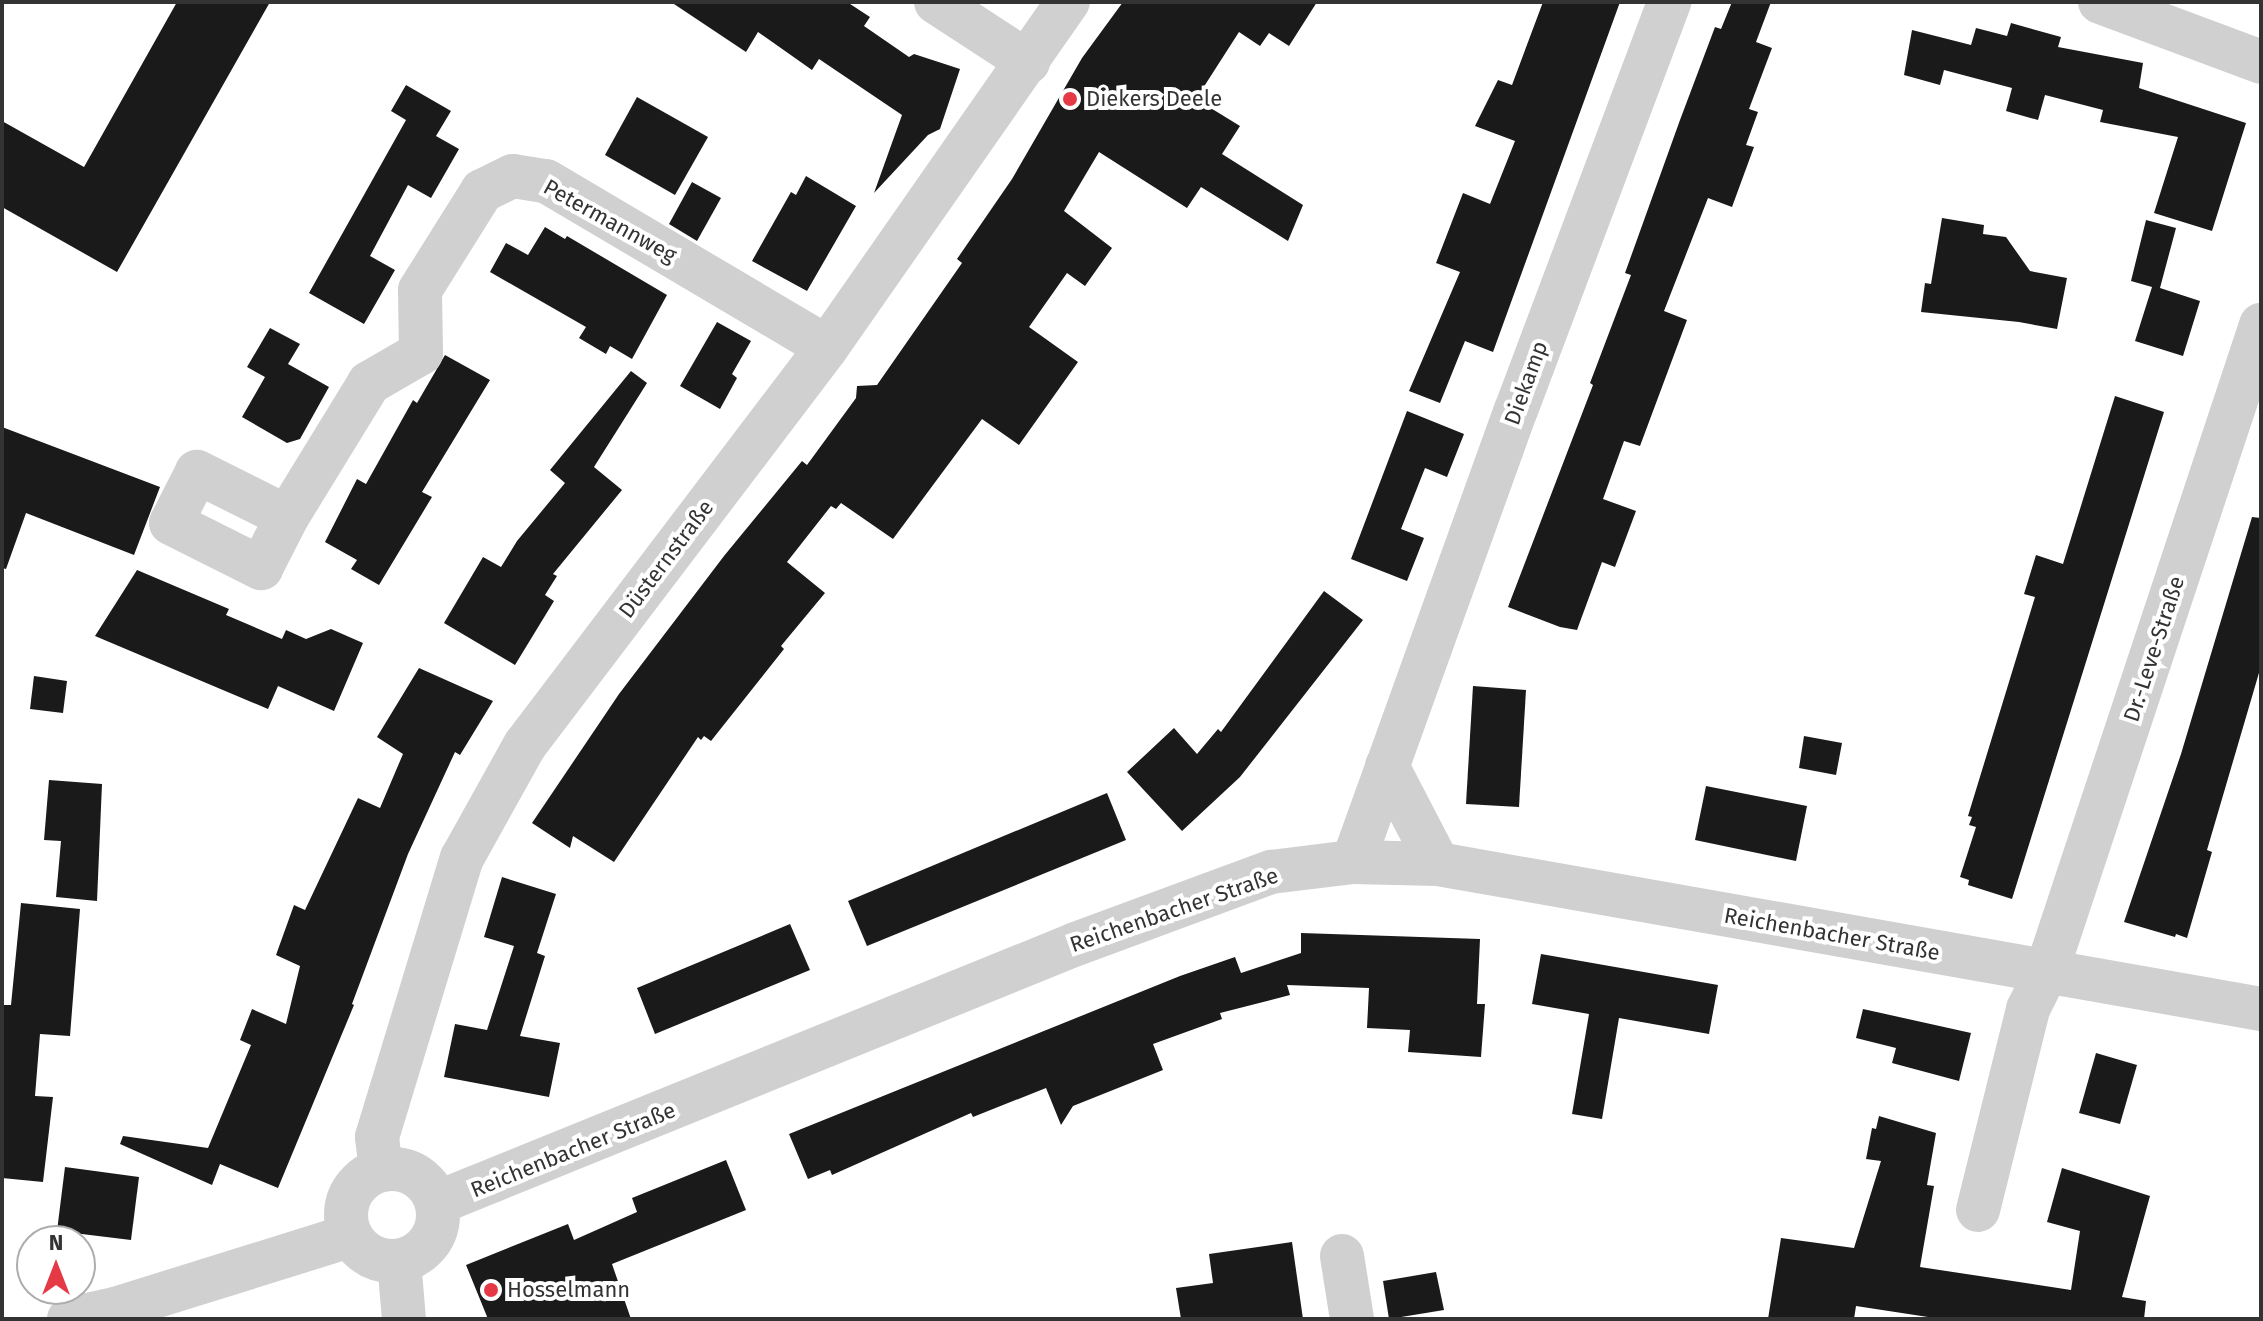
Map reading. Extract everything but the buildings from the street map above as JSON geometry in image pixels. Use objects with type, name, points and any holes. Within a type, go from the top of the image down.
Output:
[{"type":"street","points":[[936,2],[1028,62]]},
{"type":"street","name":"Düsternstraße","points":[[381,1170],[377,1137],[462,858],[525,745],[827,347],[1068,2]]},
{"type":"street","name":"Diekamp","points":[[1353,862],[1669,2]]},
{"type":"street","points":[[2100,2],[2261,62]]},
{"type":"street","name":"Petermannweg","points":[[287,517],[369,383],[421,353],[420,290],[482,191],[513,176],[546,181],[827,347]]},
{"type":"street","name":"Dr.-Leve-Straße","points":[[2046,973],[2261,325]]},
{"type":"street","points":[[1387,766],[1438,864]]},
{"type":"street","name":"Reichenbacher Straße","points":[[437,1203],[1076,944],[1271,872],[1353,862],[1438,864],[2261,1009]]},
{"type":"street","points":[[1978,1210],[2028,1009],[2046,973]]},
{"type":"street","points":[[399,1169],[416,1175],[428,1185],[437,1203],[437,1229],[431,1240],[413,1256],[399,1261],[372,1257],[350,1236],[346,1215],[350,1196],[363,1179],[381,1170],[399,1169]]},
{"type":"street","points":[[69,1319],[115,1309],[350,1236]]},
{"type":"street","points":[[1342,1256],[1352,1319]]},
{"type":"street","points":[[399,1261],[404,1319]]},
{"type":"place","name":"Diekers Deele","points":[[1070,99]]},
{"type":"place","name":"Hosselmann","points":[[491,1290]]}]
